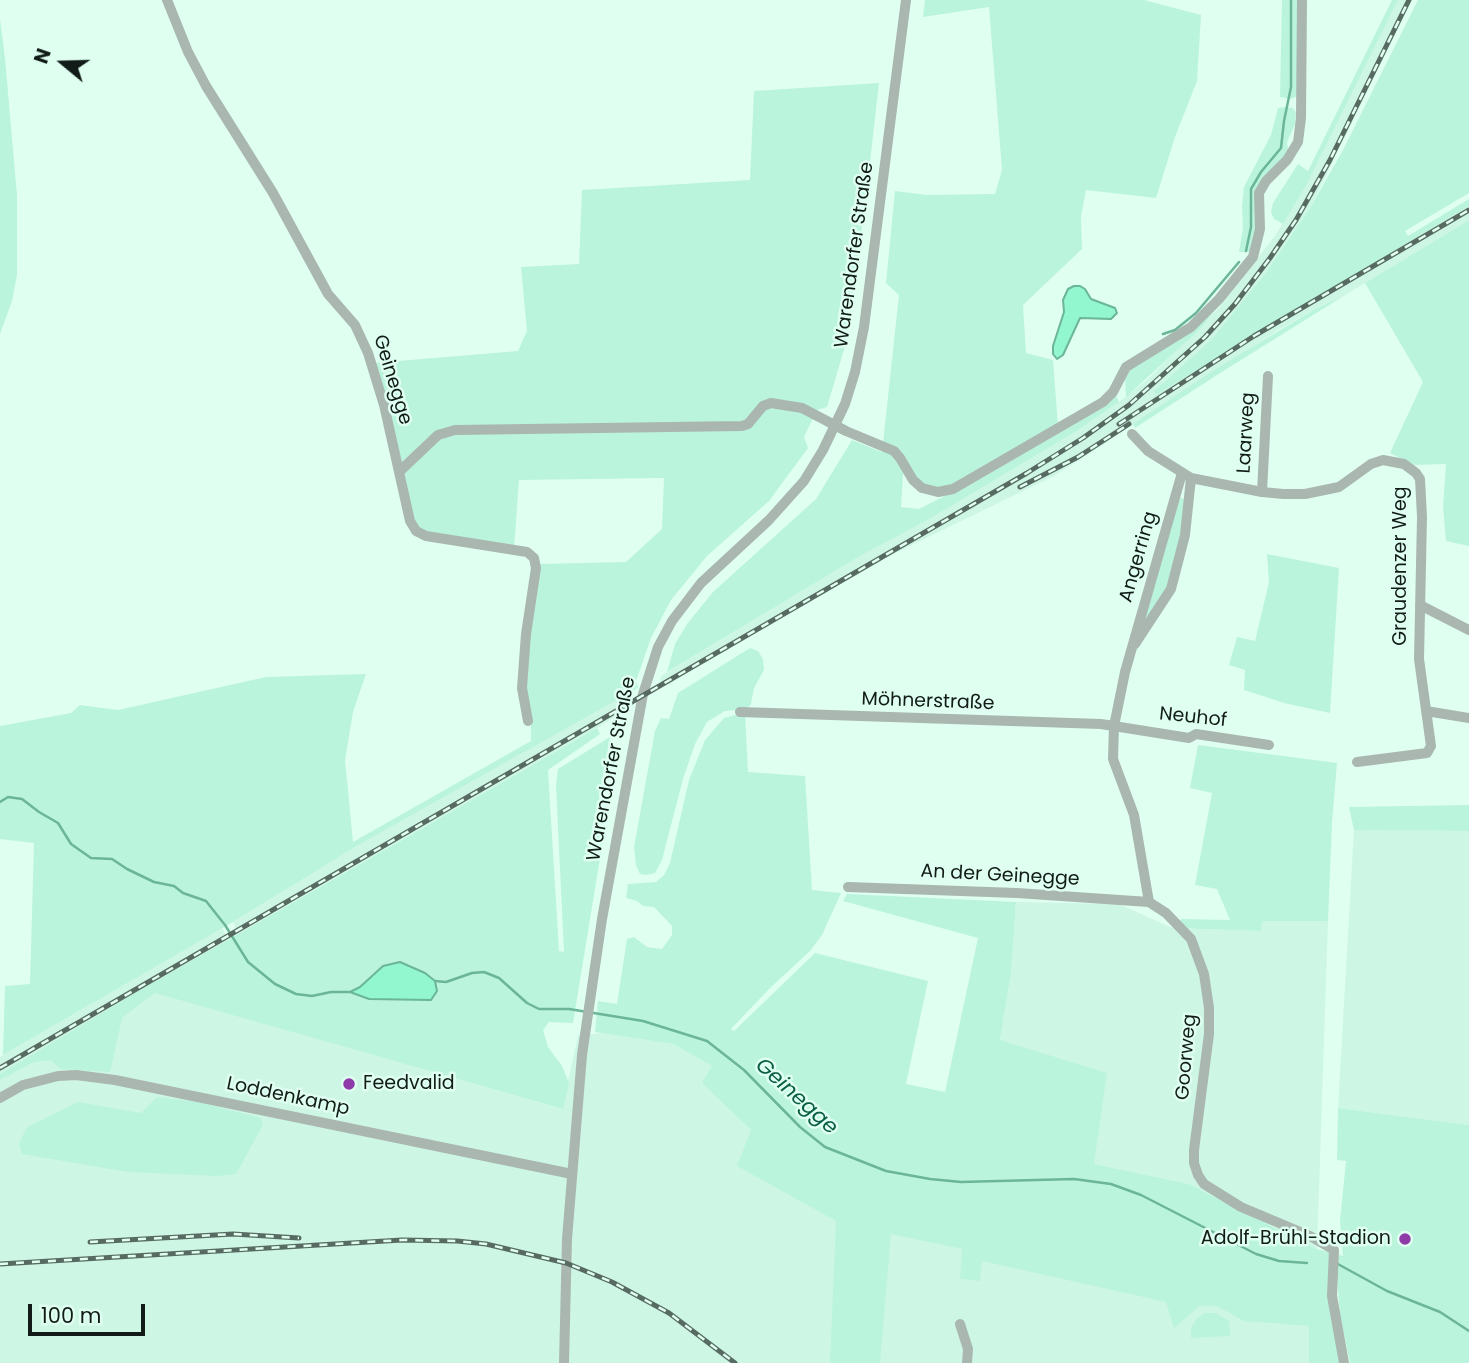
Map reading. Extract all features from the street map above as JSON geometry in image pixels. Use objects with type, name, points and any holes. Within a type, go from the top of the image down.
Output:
[{"type":"street","name":"Geinegge","points":[[167,0],[188,52],[206,86],[273,193],[328,293],[355,325],[368,353],[384,405],[410,522],[416,531],[426,536],[527,552],[534,558],[536,568],[526,634],[522,688],[528,721]]},
{"type":"street","name":"Warendorfer Straße","points":[[564,1363],[567,1239],[584,1040],[591,984],[641,703],[658,647],[672,621],[701,583],[787,502],[804,481],[836,425],[852,384],[864,327],[906,0]]},
{"type":"street","points":[[400,471],[438,435],[455,430],[742,426],[748,424],[763,406],[771,403],[802,408],[894,451],[913,480],[922,488],[946,492],[1095,408],[1113,392],[1122,373],[1133,362],[1181,335],[1206,313],[1255,251],[1260,229],[1259,193],[1266,181],[1287,160],[1298,142],[1301,118],[1302,0]]},
{"type":"street","name":"Laarweg","points":[[1262,492],[1268,376]]},
{"type":"street","points":[[1132,434],[1148,451],[1186,475]]},
{"type":"street","points":[[394,455],[412,459]]},
{"type":"street","name":"Graudenzer Weg","points":[[1186,475],[1262,492],[1305,494],[1339,487],[1371,464],[1383,460],[1404,464],[1420,479],[1422,517],[1419,659],[1431,746],[1427,753],[1357,762]]},
{"type":"street","name":"Angerring","points":[[1114,726],[1131,651],[1186,475]]},
{"type":"street","name":"Angerring","points":[[1131,651],[1171,589],[1185,535],[1186,475]]},
{"type":"street","points":[[1420,605],[1469,630]]},
{"type":"street","points":[[1426,711],[1469,718]]},
{"type":"street","name":"Möhnerstraße","points":[[740,712],[1114,726]]},
{"type":"street","points":[[1114,726],[1113,759],[1134,816],[1149,902]]},
{"type":"street","name":"Neuhof","points":[[1114,726],[1189,738],[1196,734],[1269,745]]},
{"type":"street","name":"An der Geinegge","points":[[848,887],[1017,893],[1149,902]]},
{"type":"street","name":"Goorweg","points":[[1149,902],[1166,913],[1191,939],[1204,974],[1209,1008],[1209,1034],[1194,1150],[1198,1175],[1204,1184],[1241,1207],[1310,1236],[1334,1250],[1334,1312],[1344,1363]]},
{"type":"street","name":"Loddenkamp","points":[[0,1098],[23,1085],[58,1076],[76,1075],[115,1080],[572,1174]]},
{"type":"street","points":[[960,1324],[968,1349],[967,1363]]},
{"type":"shaded area","points":[[925,0],[1144,0],[1201,15],[1197,81],[1175,137],[1156,198],[1086,190],[1081,216],[1082,249],[1023,305],[1026,353],[1053,360],[1058,426],[953,485],[939,488],[924,485],[913,475],[904,458],[901,507],[919,509],[964,486],[1116,395],[1119,402],[1077,431],[926,521],[860,556],[667,672],[675,644],[687,624],[713,592],[816,499],[852,440],[882,452],[899,295],[886,283],[895,191],[927,195],[995,194],[1002,170],[989,7],[923,17]]},
{"type":"shaded area","points":[[1282,0],[1299,0],[1297,96],[1291,99],[1280,97]]},
{"type":"shaded area","points":[[1392,0],[1398,0],[1308,182],[1283,224],[1274,219],[1271,212],[1273,203],[1298,164],[1308,171]]},
{"type":"shaded area","points":[[1398,0],[1412,0],[1310,208],[1265,274],[1211,340],[1154,391],[1156,394],[1469,206],[1469,220],[1342,297],[1277,331],[1054,476],[889,556],[659,689],[661,676],[860,556],[926,521],[1077,431],[1148,379],[1217,310],[1275,236],[1308,182]]},
{"type":"shaded area","points":[[1418,0],[1469,0],[1469,193],[1405,231],[1408,236],[1469,199],[1469,206],[1156,395],[1154,391],[1211,340],[1265,274],[1310,208],[1343,150]]},
{"type":"shaded area","points":[[0,19],[17,195],[17,275],[12,301],[0,334]]},
{"type":"shaded area","points":[[879,83],[846,343],[827,407],[817,410],[804,437],[808,448],[769,501],[707,556],[671,600],[651,638],[636,681],[638,688],[355,847],[233,922],[3,1055],[5,986],[30,984],[34,843],[0,839],[0,726],[71,713],[80,705],[118,710],[266,677],[366,674],[353,712],[345,760],[353,842],[531,741],[525,687],[539,564],[626,562],[662,529],[664,478],[519,480],[514,548],[425,533],[414,524],[374,363],[518,351],[527,331],[521,267],[579,264],[582,190],[750,180],[754,91]]},
{"type":"shaded area","points":[[1278,108],[1293,108],[1296,113],[1295,124],[1287,142],[1288,150],[1265,176],[1252,248],[1249,252],[1239,252],[1243,228],[1244,187],[1271,135]]},
{"type":"shaded area","points":[[1469,220],[1469,546],[1446,541],[1443,508],[1446,464],[1414,465],[1390,453],[1423,382],[1365,283]]},
{"type":"shaded area","points":[[1074,286],[1085,289],[1091,299],[1115,308],[1117,313],[1111,319],[1080,318],[1063,355],[1057,359],[1053,354],[1053,346],[1064,312],[1063,300],[1068,289]]},
{"type":"shaded area","points":[[1342,297],[1135,428],[1133,424],[1214,370],[1317,308]]},
{"type":"shaded area","points":[[1221,303],[1199,330],[1126,397],[1125,377],[1131,366]]},
{"type":"shaded area","points":[[1178,499],[1185,500],[1184,529],[1171,580],[1146,626],[1141,622]]},
{"type":"shaded area","points":[[1267,554],[1339,568],[1330,713],[1284,703],[1244,690],[1245,670],[1229,665],[1237,637],[1255,641],[1269,582]]},
{"type":"shaded area","points":[[750,648],[758,651],[763,659],[764,670],[754,688],[751,704],[747,709],[725,711],[707,722],[695,744],[683,779],[662,860],[655,873],[640,874],[634,847],[655,731],[661,718],[669,719],[678,693]]},
{"type":"shaded area","points":[[633,691],[631,706],[597,728],[238,933],[233,922],[355,847]]},
{"type":"shaded area","points":[[745,715],[748,772],[805,776],[812,890],[841,893],[822,935],[810,951],[731,1029],[734,1031],[815,953],[928,981],[906,1084],[945,1092],[978,938],[843,901],[847,894],[1016,902],[1011,973],[1000,1040],[1107,1073],[1094,1164],[1189,1184],[1317,1249],[1343,1256],[1340,1221],[1346,1161],[1337,1160],[1338,1108],[1469,1125],[1469,1363],[1350,1363],[1340,1315],[1337,1278],[1330,1275],[1340,1363],[1309,1363],[1309,1326],[1244,1321],[1217,1306],[1199,1306],[1174,1328],[1166,1302],[982,1261],[980,1281],[960,1279],[962,1249],[891,1234],[880,1363],[830,1363],[836,1221],[737,1166],[751,1130],[702,1083],[712,1066],[673,1044],[595,1032],[598,1001],[617,1004],[627,939],[634,937],[647,947],[662,949],[672,935],[672,926],[654,907],[643,906],[626,898],[628,884],[656,882],[664,875],[670,863],[689,780],[705,740],[724,718]]},
{"type":"shaded area","points":[[597,728],[600,734],[548,770],[559,951],[564,952],[556,785],[558,769],[610,737],[596,818],[602,846],[573,1023],[549,1022],[543,1030],[548,1047],[562,1066],[569,1083],[563,1109],[155,993],[122,1018],[110,1072],[60,1069],[51,1060],[34,1062],[0,1080],[0,1074],[142,989]]},
{"type":"shaded area","points":[[1198,745],[1337,763],[1328,921],[1262,921],[1261,931],[1172,928],[1182,919],[1230,920],[1217,889],[1195,885],[1212,793],[1190,788]]},
{"type":"shaded area","points":[[1469,805],[1469,831],[1354,830],[1349,807]]},
{"type":"shaded area","points":[[1354,830],[1469,831],[1469,1125],[1338,1108]]},
{"type":"shaded area","points":[[1016,902],[1119,904],[1172,928],[1261,931],[1262,921],[1328,921],[1317,1249],[1189,1184],[1093,1164],[1000,1040],[1011,973]]},
{"type":"shaded area","points":[[222,928],[228,939],[143,989],[562,1109],[578,1036],[602,1033],[673,1044],[712,1066],[703,1083],[751,1130],[816,1209],[836,1221],[1309,1326],[1309,1363],[0,1363],[0,1057]]},
{"type":"shaded area","points":[[400,962],[425,973],[435,981],[437,991],[431,1000],[369,999],[350,992],[360,987],[383,966]]},
{"type":"shaded area","points":[[157,1097],[198,1102],[261,1118],[263,1125],[236,1174],[217,1176],[128,1172],[22,1154],[19,1143],[27,1127],[78,1102],[141,1113]]},
{"type":"shaded area","points":[[1205,1313],[1216,1313],[1229,1321],[1230,1336],[1191,1338],[1191,1328],[1197,1318]]},
{"type":"waterway","points":[[1246,251],[1251,227],[1251,189],[1281,148],[1291,87],[1291,0]]},
{"type":"waterway","points":[[1163,334],[1175,330],[1196,313],[1239,262]]},
{"type":"waterway","name":"Geinegge","points":[[0,802],[8,797],[22,799],[58,823],[71,844],[91,858],[112,859],[154,882],[174,886],[183,893],[206,901],[248,962],[275,984],[296,994],[312,996],[350,992]]},
{"type":"waterway","name":"Geinegge","points":[[435,981],[446,982],[484,972],[499,978],[527,1003],[539,1009],[569,1009],[643,1021],[707,1041],[744,1070],[800,1127],[825,1147],[886,1171],[961,1182],[1074,1179],[1111,1184],[1141,1195],[1256,1254],[1279,1261],[1307,1263]]},
{"type":"waterway","name":"Geinegge","points":[[1336,1263],[1387,1291],[1440,1312],[1469,1331]]},
{"type":"railway","points":[[0,1068],[1027,473],[1129,405],[1205,337],[1235,304],[1270,258],[1296,220],[1330,160],[1409,0]]},
{"type":"railway","points":[[1119,424],[1254,336],[1469,210]]},
{"type":"railway","points":[[1020,487],[1078,457],[1129,424]]},
{"type":"railway","points":[[90,1242],[233,1234],[299,1238]]},
{"type":"railway","points":[[0,1264],[402,1240],[486,1244],[566,1263],[612,1282],[669,1313],[735,1363]]},
{"type":"place","name":"Feedvalid","points":[[349,1084]]},
{"type":"place","name":"Adolf-Brühl-Stadion","points":[[1405,1239]]}]
